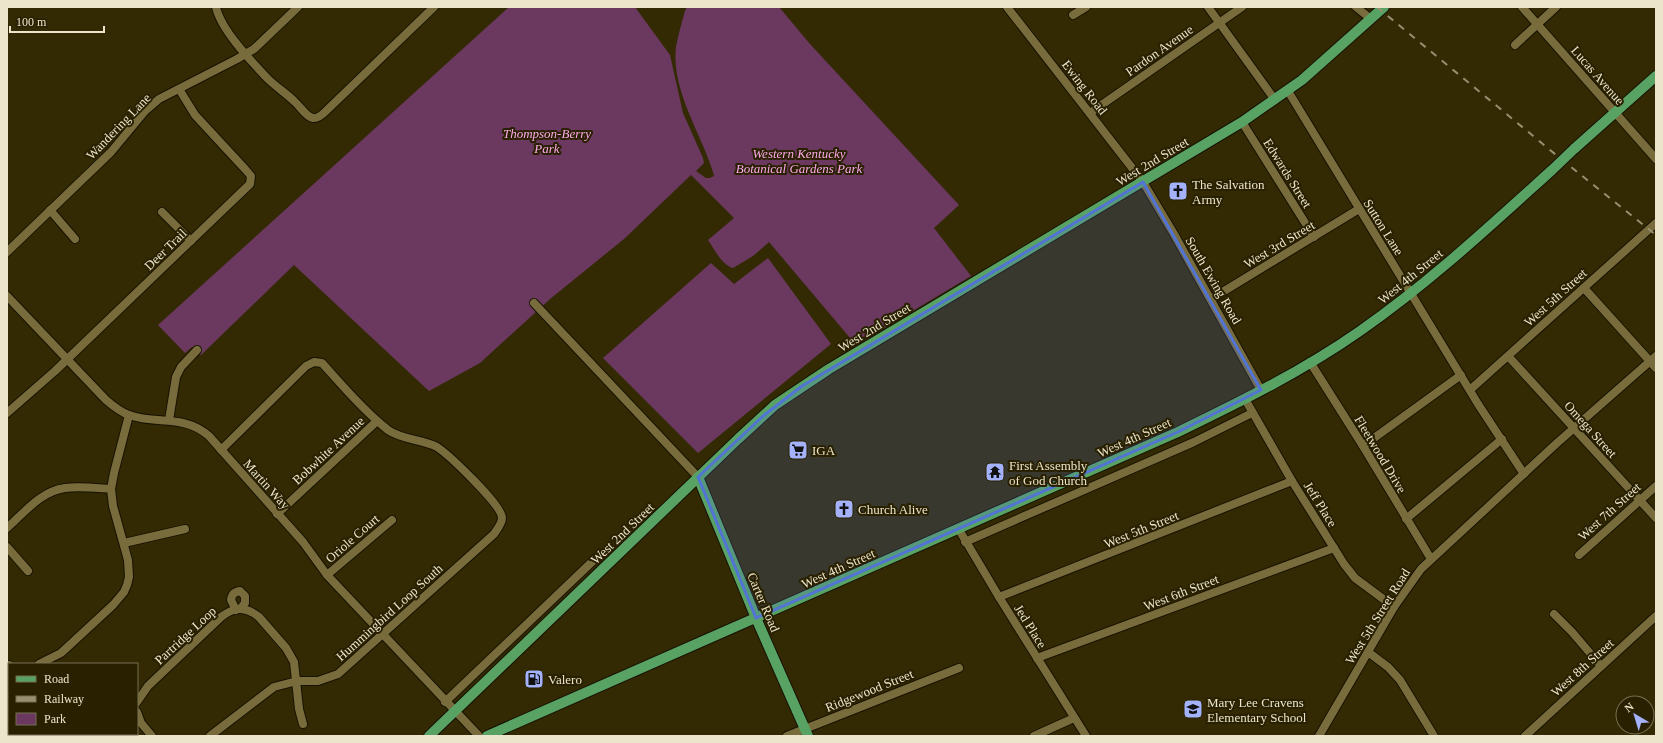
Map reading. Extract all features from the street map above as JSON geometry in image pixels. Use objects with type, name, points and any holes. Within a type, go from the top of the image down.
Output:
[{"type":"main road","name":"West 2nd Street","points":[[429,736],[763,416],[802,386],[1242,122],[1288,91],[1384,7]]},
{"type":"main road","name":"West 4th Street","points":[[487,736],[1178,432],[1261,390],[1359,332],[1411,293],[1472,242],[1656,76]]},
{"type":"main road","name":"Carter Road","points":[[698,477],[756,618],[806,733]]},
{"type":"street","points":[[216,7],[218,16],[226,29],[246,54],[268,79],[313,118],[318,117],[326,111],[434,7]]},
{"type":"street","name":"Wandering Lane","points":[[7,252],[115,148],[145,111],[160,99],[246,54],[272,33],[298,7]]},
{"type":"street","name":"Ewing Road","points":[[1007,7],[1143,182]]},
{"type":"street","points":[[1073,15],[1086,7]]},
{"type":"street","points":[[1208,7],[1275,100]]},
{"type":"street","name":"Pardon Avenue","points":[[1090,113],[1242,7]]},
{"type":"street","points":[[1356,7],[1371,19]]},
{"type":"street","name":"Lucas Avenue","points":[[1522,7],[1656,159]]},
{"type":"street","points":[[1515,45],[1556,7]]},
{"type":"street","name":"Deer Trail","points":[[7,413],[67,359],[248,186],[252,180],[245,169],[195,115],[178,89]]},
{"type":"street","name":"Sutton Lane","points":[[1288,91],[1471,390]]},
{"type":"street","name":"Edwards Street","points":[[1242,122],[1314,237]]},
{"type":"street","name":"South Ewing Road","points":[[1143,182],[1261,390]]},
{"type":"street","name":"West 3rd Street","points":[[1211,300],[1359,209]]},
{"type":"street","points":[[50,210],[75,239]]},
{"type":"street","points":[[162,212],[191,241]]},
{"type":"street","name":"West 5th Street","points":[[1471,390],[1656,223]]},
{"type":"street","points":[[1584,288],[1653,359],[1656,368]]},
{"type":"street","name":"Martin Way","points":[[7,296],[106,400],[119,411],[142,418],[188,423],[196,426],[209,436],[302,542],[328,575],[381,634],[479,736]]},
{"type":"street","points":[[534,303],[698,477]]},
{"type":"street","points":[[169,420],[176,377],[181,367],[197,350]]},
{"type":"street","name":"Omega Street","points":[[1508,356],[1656,518]]},
{"type":"street","points":[[1471,390],[1524,474],[1653,359]]},
{"type":"street","name":"Fleetwood Drive","points":[[1310,362],[1431,559]]},
{"type":"street","points":[[221,450],[297,374],[310,364],[322,363],[378,421]]},
{"type":"street","points":[[1363,446],[1461,375]]},
{"type":"street","name":"Jeff Place","points":[[1245,399],[1292,481],[1334,548],[1355,578],[1394,607]]},
{"type":"street","points":[[965,542],[1187,445],[1252,413]]},
{"type":"street","points":[[41,663],[60,653],[119,599],[124,592],[129,577],[128,560],[113,506],[111,489],[129,415]]},
{"type":"street","name":"Hummingbird Loop South","points":[[210,736],[267,691],[281,684],[297,681],[318,680],[338,674],[349,666],[381,634],[494,534],[501,523],[501,513],[465,472],[444,453],[430,444],[397,435],[378,421]]},
{"type":"street","name":"Bobwhite Avenue","points":[[277,514],[378,421]]},
{"type":"street","points":[[1406,519],[1502,440]]},
{"type":"street","name":"West 5th Street Road","points":[[1319,736],[1394,607],[1413,578],[1431,559],[1524,474]]},
{"type":"street","name":"West 5th Street","points":[[999,597],[1292,481]]},
{"type":"street","name":"West 7th Street","points":[[1579,555],[1656,486]]},
{"type":"street","points":[[7,528],[39,499],[56,490],[74,487],[111,489]]},
{"type":"street","name":"Oriole Court","points":[[328,575],[392,520]]},
{"type":"street","name":"Jed Place","points":[[958,528],[965,542],[1086,736]]},
{"type":"street","points":[[124,543],[185,529]]},
{"type":"street","points":[[7,547],[28,571]]},
{"type":"street","name":"West 6th Street","points":[[1037,658],[1334,548]]},
{"type":"street","name":"West 2nd Street","points":[[445,702],[595,558]]},
{"type":"street","points":[[577,576],[585,586]]},
{"type":"street","name":"Partridge Loop","points":[[138,701],[148,686],[220,617],[226,613],[239,609],[254,613],[259,617],[286,648],[294,662],[299,709],[303,724]]},
{"type":"street","points":[[1554,614],[1572,632],[1601,666]]},
{"type":"street","name":"West 8th Street","points":[[1525,736],[1656,616]]},
{"type":"street","points":[[1368,652],[1388,667],[1400,680],[1434,736]]},
{"type":"street","name":"Ridgewood Street","points":[[787,736],[806,733],[959,668]]},
{"type":"street","points":[[138,715],[141,724],[152,736]]},
{"type":"street","points":[[1034,736],[1074,718]]},
{"type":"highlighted area","points":[[1143,182],[1261,390],[1178,432],[756,618],[698,477],[763,416],[802,386]]},
{"type":"green space","name":"Thompson-Berry Park","points":[[509,7],[635,7],[670,55],[683,113],[703,158],[704,163],[696,171],[706,178],[710,178],[714,176],[713,172],[688,111],[678,79],[676,47],[685,11],[687,7],[779,7],[810,44],[959,205],[934,228],[971,276],[856,345],[769,242],[753,256],[733,268],[725,264],[708,240],[734,218],[691,175],[624,239],[550,299],[480,363],[429,391],[294,265],[201,355],[192,347],[185,353],[158,325]]},
{"type":"green space","points":[[768,258],[831,344],[698,453],[603,358],[711,263],[734,284]]},
{"type":"railway","points":[[1377,7],[1561,159],[1656,235]]},
{"type":"place","name":"The Salvation Army","points":[[1178,191]]},
{"type":"place","name":"IGA","points":[[798,450]]},
{"type":"place","name":"First Assembly of God Church","points":[[995,472]]},
{"type":"place","name":"Church Alive","points":[[844,509]]},
{"type":"place","name":"Valero","points":[[534,679]]},
{"type":"place","name":"Mary Lee Cravens Elementary School","points":[[1193,709]]},
{"type":"park label","name":"Western Kentucky Botanical Gardens Park","points":[[799,160]]}]
